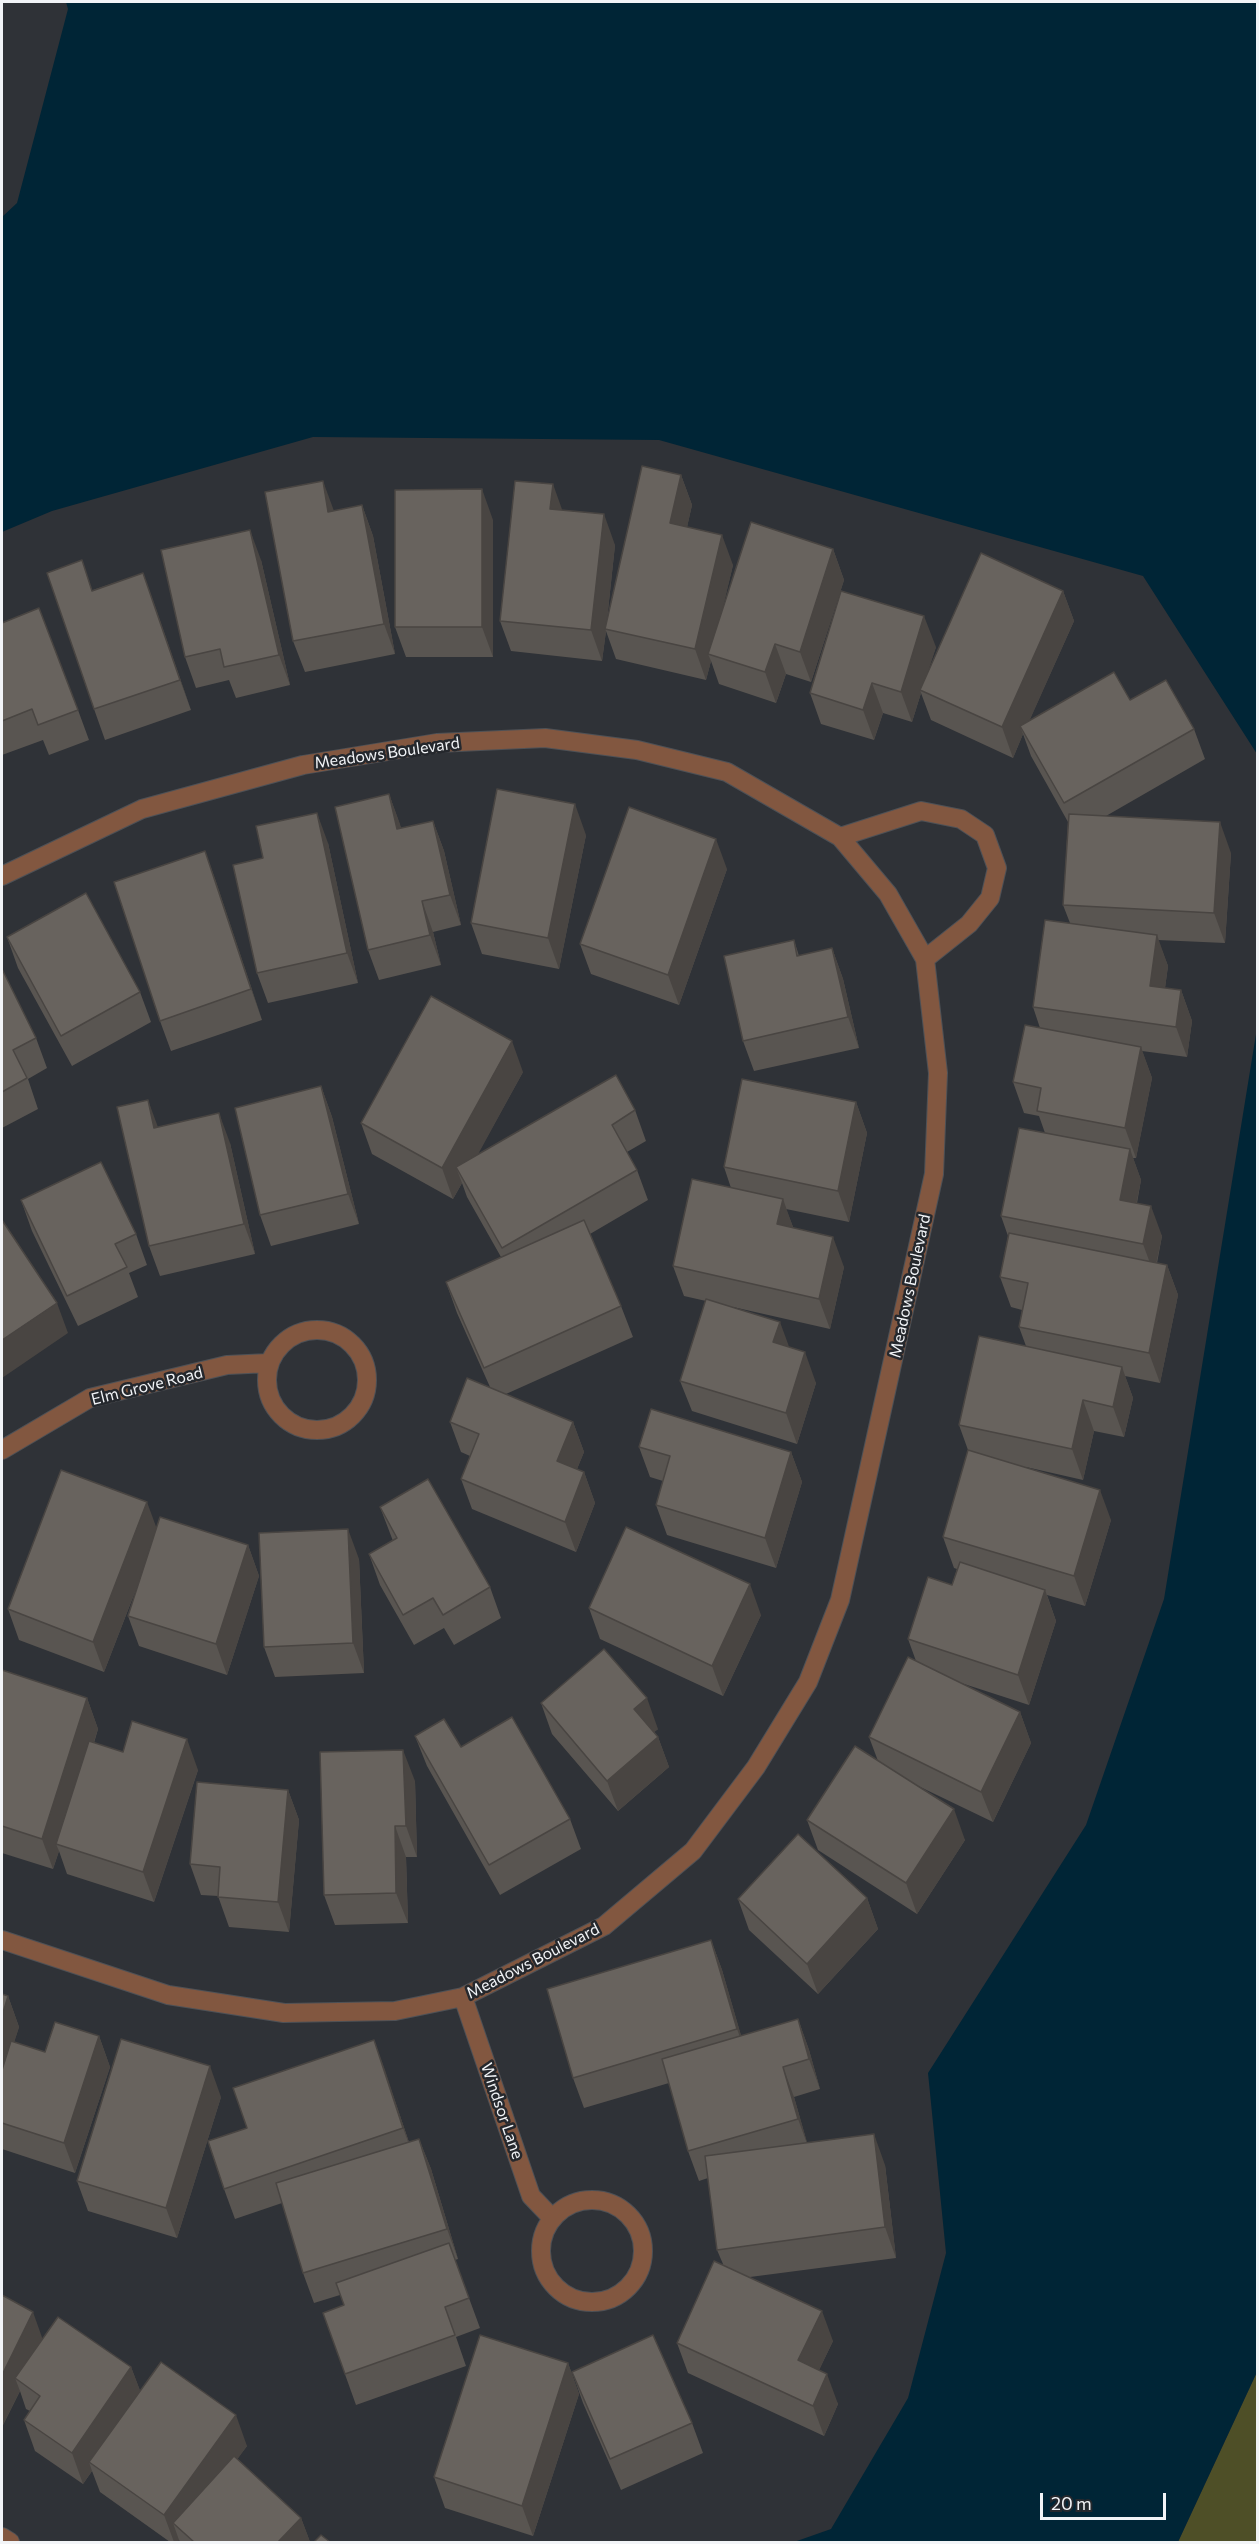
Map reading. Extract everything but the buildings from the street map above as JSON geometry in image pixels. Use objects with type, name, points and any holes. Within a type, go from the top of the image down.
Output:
[{"type":"street","name":"Meadows Boulevard","points":[[2,876],[142,809],[303,765],[448,742],[545,738],[637,750],[727,772],[840,837],[888,894],[925,959],[938,1073],[934,1174],[840,1600],[808,1682],[756,1767],[693,1851],[604,1926],[463,1997],[394,2011],[284,2013],[168,1995],[2,1940]]},
{"type":"street","points":[[840,837],[921,812],[961,819],[985,835],[997,868],[990,898],[969,924],[925,959]]},
{"type":"street","points":[[314,1329],[334,1331],[351,1342],[363,1357],[368,1377],[365,1396],[355,1413],[339,1425],[320,1430],[301,1428],[284,1418],[272,1402],[267,1383],[269,1363],[280,1346],[295,1334],[314,1329]]},
{"type":"street","name":"Elm Grove Road","points":[[2,1450],[90,1398],[227,1365],[269,1363]]},
{"type":"street","name":"Windsor Lane","points":[[463,1997],[531,2196],[552,2218]]},
{"type":"street","points":[[587,2199],[608,2201],[626,2211],[638,2227],[644,2247],[641,2267],[632,2285],[615,2297],[596,2303],[576,2301],[558,2291],[546,2276],[540,2256],[543,2236],[552,2218],[568,2205],[587,2199]]},
{"type":"street","points":[[2,2537],[10,2542]]},
{"type":"shaded area","points":[[1257,2372],[1257,2542],[1178,2542]]},
{"type":"water","points":[[66,2],[1257,2],[1257,754],[1143,576],[659,440],[313,437],[52,511],[2,532],[2,217],[17,203],[68,9]]},
{"type":"water","points":[[1257,1028],[1257,2372],[1178,2542],[794,2542],[831,2529],[908,2398],[946,2253],[928,2073],[1086,1825],[1164,1599]]}]
